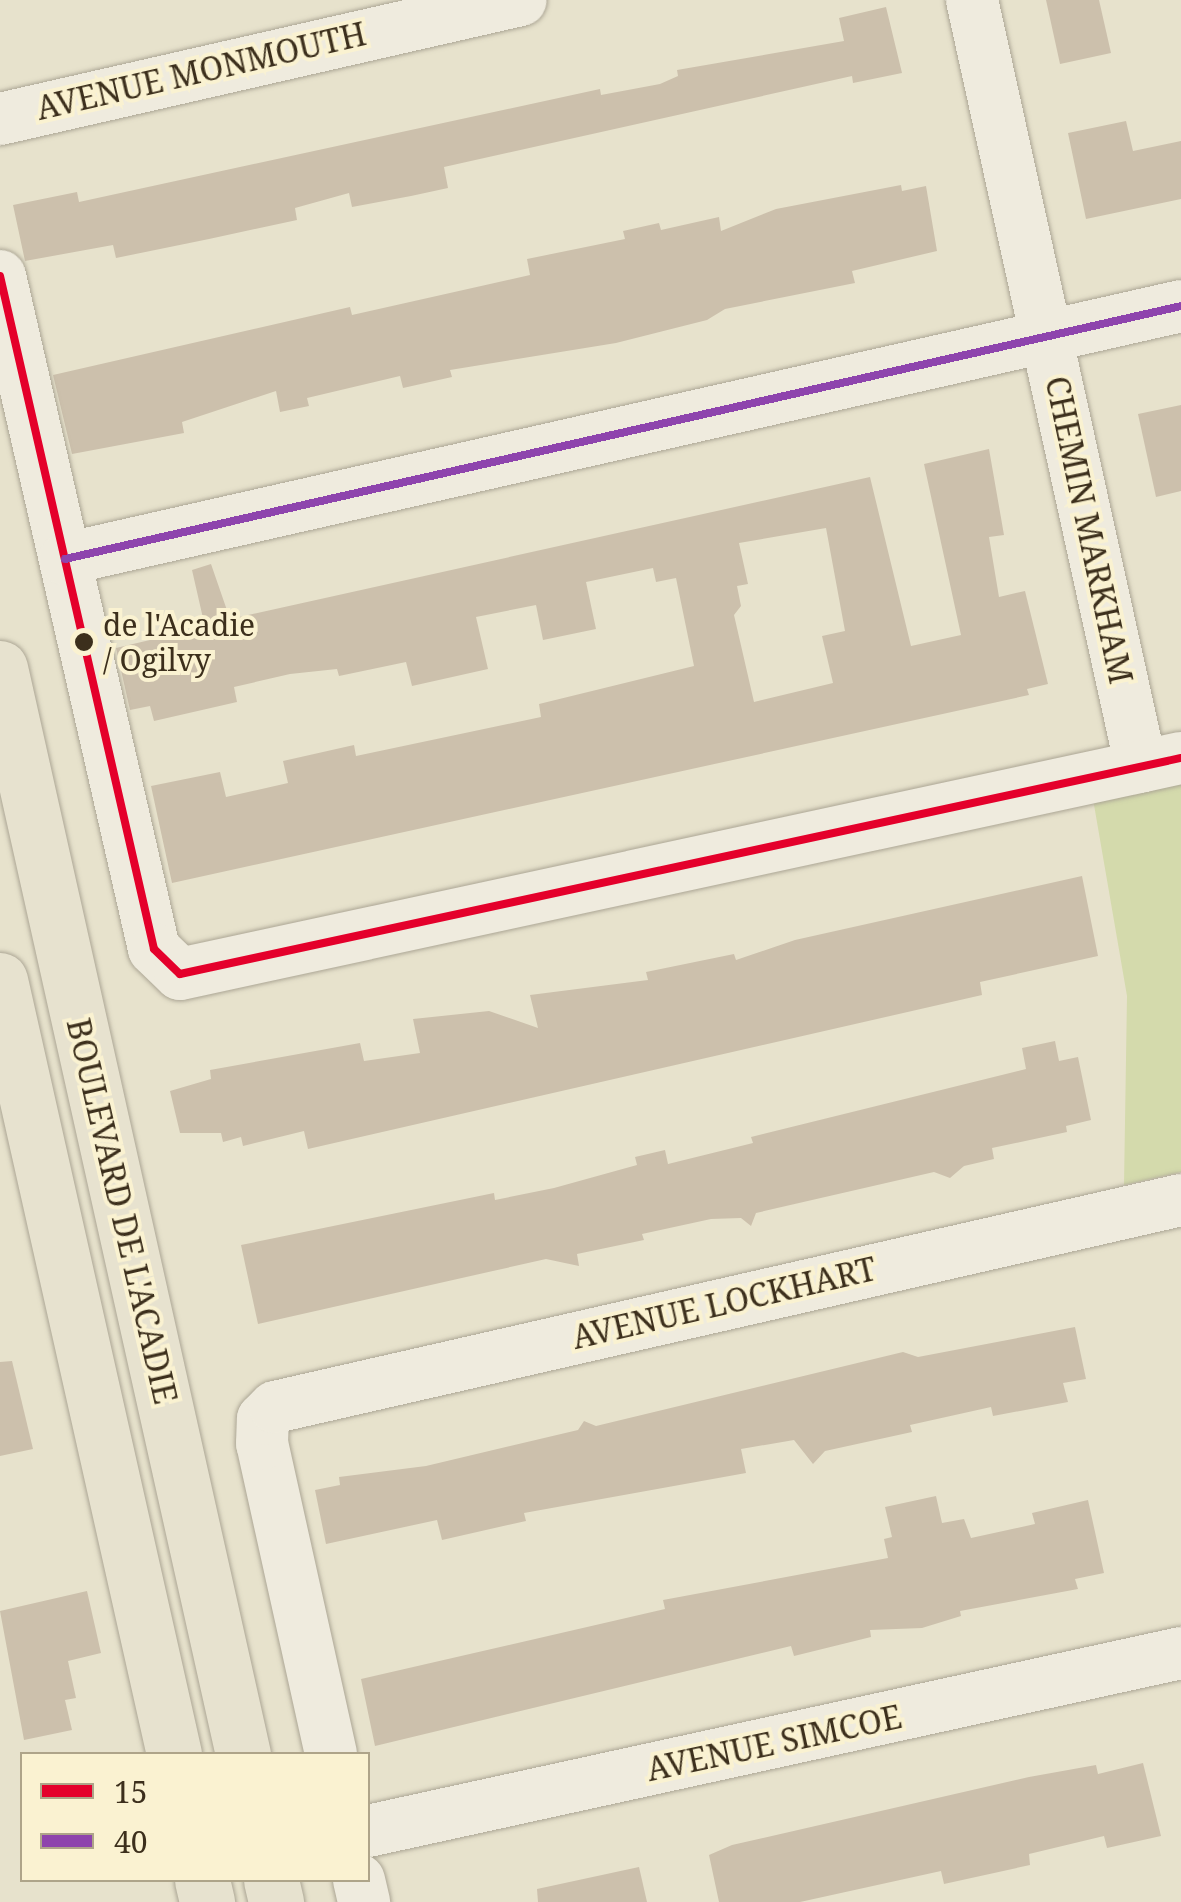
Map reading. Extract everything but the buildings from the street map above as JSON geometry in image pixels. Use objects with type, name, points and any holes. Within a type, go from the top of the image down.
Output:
[{"type":"main road","name":"BOULEVARD DE L'ACADIE","points":[[0,668],[243,1752]]},
{"type":"main road","name":"BOULEVARD DE L'ACADIE","points":[[0,980],[174,1752]]},
{"type":"street","name":"AVENUE MONMOUTH","points":[[0,119],[521,0]]},
{"type":"street","name":"CHEMIN MARKHAM","points":[[972,0],[1048,337],[1161,763]]},
{"type":"street","points":[[0,276],[154,949],[164,965],[193,975],[1161,763]]},
{"type":"street","points":[[65,559],[1181,306]]},
{"type":"street","name":"AVENUE LOCKHART","points":[[331,1752],[264,1456],[282,1406],[1181,1200]]},
{"type":"street","name":"AVENUE SIMCOE","points":[[370,1832],[1181,1653]]},
{"type":"green space","points":[[1181,780],[1181,1172],[1124,1185],[1127,996],[1093,799]]},
{"type":"transit line","name":"15","points":[[0,276],[154,949],[180,974],[1181,758]]},
{"type":"transit line","name":"40","points":[[65,559],[1181,306]]},
{"type":"place","name":"de l'Acadie / Ogilvy","points":[[84,642]]}]
